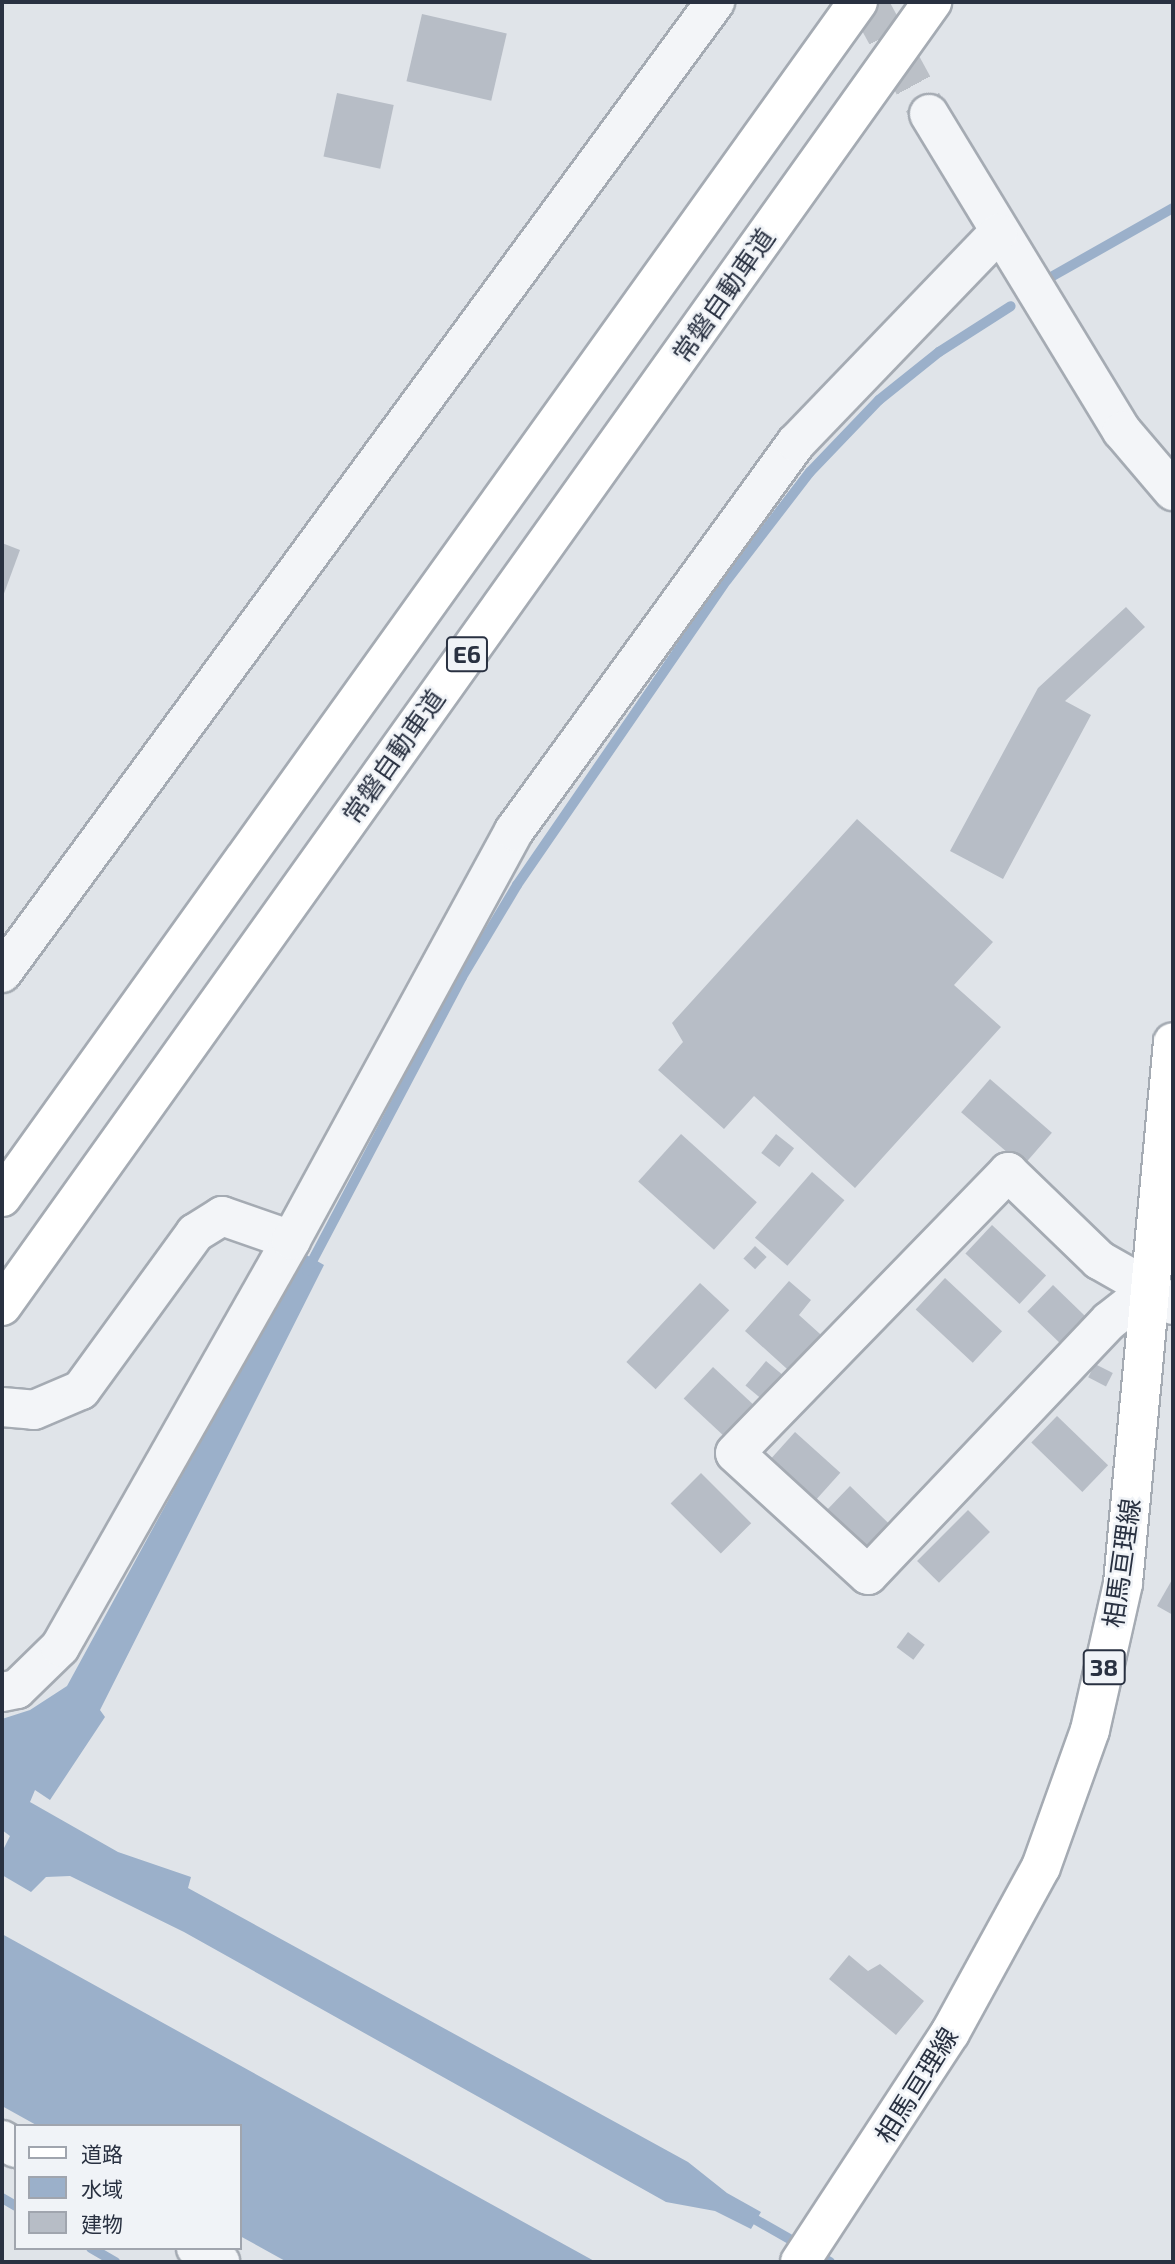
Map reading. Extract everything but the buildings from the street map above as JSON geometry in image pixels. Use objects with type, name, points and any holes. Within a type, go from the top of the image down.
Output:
[{"type":"main road","name":"E6","points":[[2,1197],[858,2]]},
{"type":"main road","name":"常磐自動車道","points":[[2,1306],[932,2]]},
{"type":"main road","name":"相馬亘理線","points":[[800,2262],[950,2033],[1041,1867],[1090,1730],[1123,1583],[1162,1297],[1173,1042]]},
{"type":"street","points":[[2,973],[715,2]]},
{"type":"street","points":[[929,114],[998,233],[1122,431],[1173,491]]},
{"type":"street","points":[[2,1692],[17,1689],[60,1647],[291,1240],[514,831],[796,443],[998,233]]},
{"type":"street","points":[[1008,1172],[1099,1261],[1162,1297],[1108,1321],[868,1575],[735,1453],[1008,1172]]},
{"type":"street","points":[[2,1407],[34,1410],[81,1390],[195,1233],[222,1216],[291,1240]]},
{"type":"street","points":[[199,2250],[220,2262]]},
{"type":"water","points":[[303,1253],[324,1265],[100,1710],[105,1717],[50,1800],[35,1790],[30,1802],[118,1852],[191,1877],[188,1888],[688,2162],[727,2193],[761,2212],[751,2229],[715,2211],[666,2202],[184,1932],[70,1876],[46,1877],[31,1892],[2,1875],[2,1852],[10,1836],[2,1830],[2,1719],[30,1710],[67,1686]]},
{"type":"water","points":[[2,1934],[596,2262],[287,2262],[242,2237],[242,2124],[34,2124],[2,2106]]},
{"type":"waterway","points":[[1051,277],[1173,208]]},
{"type":"waterway","points":[[307,1271],[462,977],[517,885],[727,580],[810,472],[879,400],[939,352],[1011,306]]},
{"type":"waterway","points":[[2,2198],[14,2205]]},
{"type":"waterway","points":[[744,2213],[830,2262]]},
{"type":"waterway","points":[[94,2250],[115,2262]]},
{"type":"tunnel","points":[[868,2],[929,114]]}]
